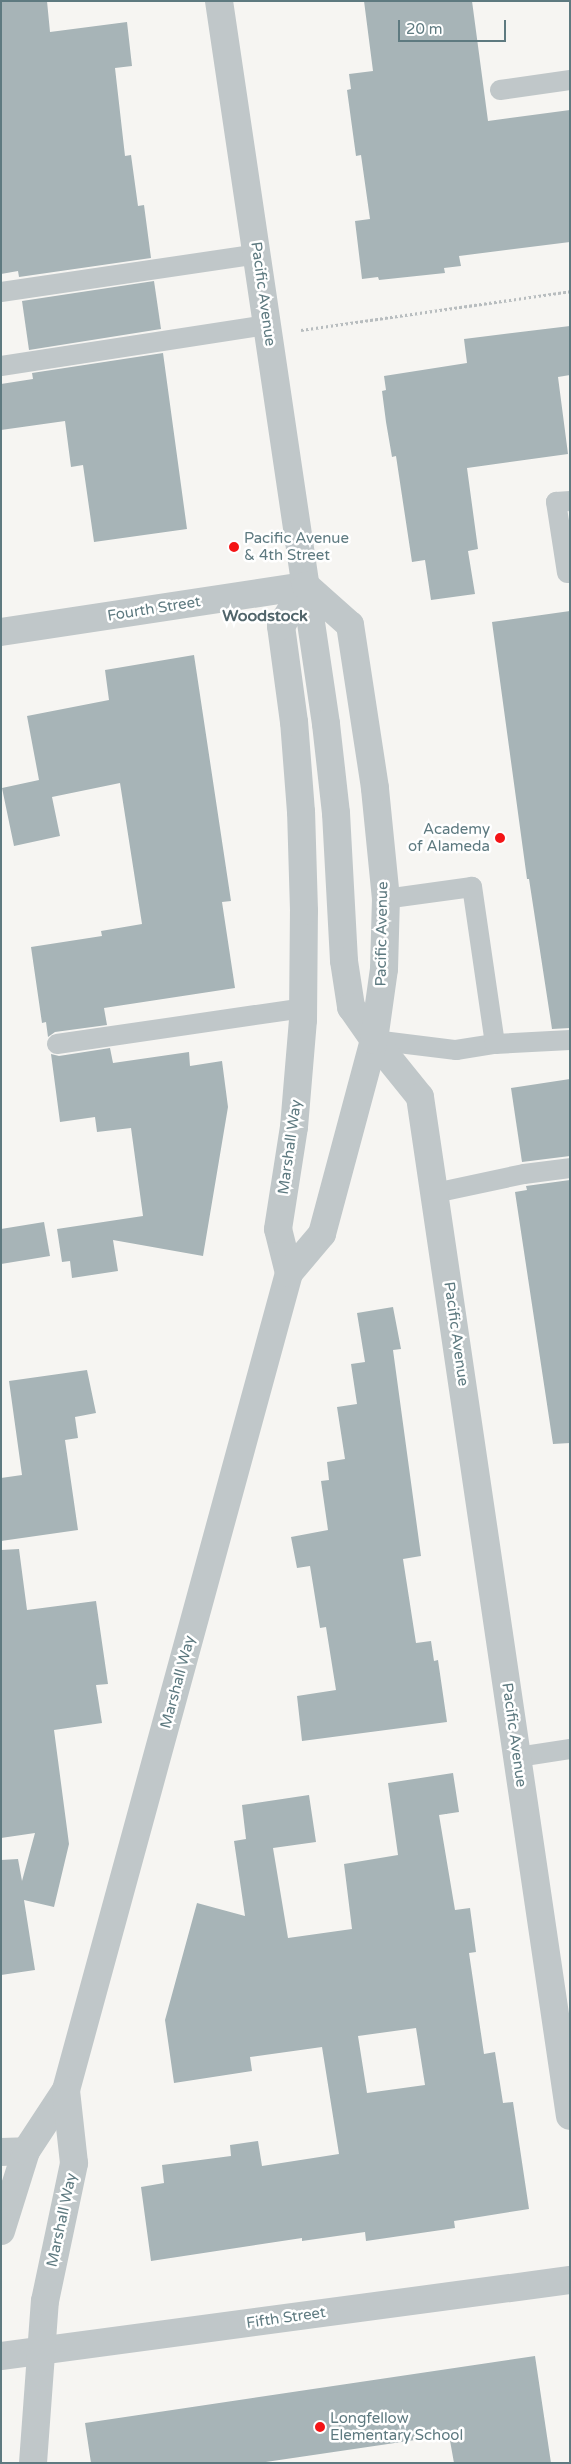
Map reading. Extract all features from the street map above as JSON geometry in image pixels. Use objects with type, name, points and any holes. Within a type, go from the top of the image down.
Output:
[{"type":"street","name":"Pacific Avenue","points":[[219,1],[306,586],[350,626],[375,788],[386,899],[384,969],[374,1040],[420,1097],[570,2116]]},
{"type":"street","name":"Fourth Street","points":[[1,632],[306,586]]},
{"type":"street","points":[[303,1014],[304,910],[301,812],[294,722],[281,626],[306,586]]},
{"type":"street","points":[[306,586],[336,813],[344,961],[351,1007],[374,1040]]},
{"type":"street","name":"Marshall Way","points":[[289,1274],[278,1229],[294,1128],[303,1014]]},
{"type":"street","name":"Marshall Way","points":[[33,2463],[45,2301],[74,2163],[66,2090],[289,1274],[322,1234],[374,1040]]},
{"type":"street","name":"Marshall Way","points":[[1,2231],[14,2152],[66,2090]]},
{"type":"street","name":"Fifth Street","points":[[1,2356],[570,2280]]},
{"type":"lane","points":[[500,90],[570,80]]},
{"type":"lane","points":[[1,292],[257,254]]},
{"type":"lane","points":[[1,366],[268,330]]},
{"type":"lane","points":[[566,573],[556,502],[570,501]]},
{"type":"lane","points":[[386,899],[472,887],[495,1044]]},
{"type":"lane","points":[[57,1044],[303,1014]]},
{"type":"lane","points":[[374,1040],[456,1050],[495,1044],[570,1040]]},
{"type":"lane","points":[[435,1193],[524,1174],[570,1168]]},
{"type":"lane","points":[[518,1757],[570,1749]]},
{"type":"path","points":[[268,330],[570,291]]},
{"type":"building","points":[[1,1],[47,1],[50,32],[127,22],[132,66],[115,68],[125,156],[131,155],[138,206],[144,205],[151,258],[19,277],[18,271],[1,274]]},
{"type":"building","points":[[364,1],[472,1],[488,121],[570,110],[570,242],[459,256],[461,266],[444,268],[445,273],[379,280],[378,277],[362,279],[355,221],[370,219],[361,155],[356,156],[347,90],[351,89],[349,74],[373,71]]},
{"type":"building","points":[[154,281],[161,329],[29,350],[22,301]]},
{"type":"building","points":[[570,326],[570,375],[558,377],[568,454],[467,468],[478,549],[468,551],[475,594],[431,600],[425,560],[412,562],[396,456],[392,457],[386,422],[382,391],[386,390],[384,376],[467,363],[464,339]]},
{"type":"building","points":[[163,353],[187,529],[94,542],[83,465],[71,467],[65,421],[1,430],[1,384],[33,379],[32,373]]},
{"type":"building","points":[[570,611],[570,1028],[552,1029],[529,879],[527,879],[492,622]]},
{"type":"building","points":[[194,655],[231,901],[222,902],[235,988],[104,1008],[107,1025],[55,1032],[48,1037],[46,1022],[42,1023],[31,947],[102,936],[101,931],[142,924],[120,783],[52,797],[60,836],[14,846],[2,788],[39,780],[27,716],[109,700],[105,670]]},
{"type":"building","points":[[110,1048],[113,1063],[189,1052],[190,1066],[222,1061],[228,1107],[203,1256],[113,1240],[118,1271],[72,1278],[70,1261],[62,1262],[57,1229],[143,1216],[131,1128],[97,1132],[95,1117],[60,1122],[51,1054],[59,1056]]},
{"type":"building","points":[[570,1079],[570,1156],[522,1162],[511,1088]]},
{"type":"building","points":[[570,1180],[570,1443],[553,1444],[515,1192],[527,1190],[526,1186]]},
{"type":"building","points":[[44,1222],[50,1256],[1,1264],[1,1229]]},
{"type":"building","points":[[393,1307],[401,1349],[393,1350],[421,1556],[403,1559],[416,1643],[431,1641],[434,1661],[438,1660],[447,1722],[302,1741],[297,1696],[336,1690],[326,1627],[320,1628],[310,1566],[297,1568],[291,1537],[328,1530],[321,1481],[329,1480],[327,1462],[345,1459],[337,1407],[357,1404],[351,1364],[365,1362],[357,1313]]},
{"type":"building","points":[[87,1370],[96,1413],[75,1417],[78,1438],[65,1440],[78,1530],[1,1541],[1,1478],[22,1475],[9,1381]]},
{"type":"building","points":[[19,1549],[27,1610],[96,1601],[108,1684],[96,1685],[102,1723],[54,1730],[69,1844],[54,1907],[24,1900],[35,1970],[1,1975],[1,1860],[18,1859],[22,1881],[35,1833],[1,1838],[1,1550]]},
{"type":"building","points":[[453,1773],[459,1812],[439,1815],[455,1910],[470,1908],[476,1952],[469,1953],[484,2054],[495,2052],[503,2103],[513,2102],[529,2209],[454,2221],[455,2228],[366,2241],[365,2232],[302,2241],[302,2238],[151,2261],[141,2187],[164,2183],[162,2165],[231,2156],[230,2145],[258,2141],[262,2166],[339,2154],[322,2047],[250,2057],[252,2071],[174,2083],[165,2020],[197,1903],[245,1916],[234,1841],[246,1839],[242,1805],[309,1795],[316,1842],[273,1848],[288,1938],[352,1929],[344,1864],[398,1855],[388,1783]],"holes":[[[416,2028],[425,2085],[367,2093],[358,2036]]]},
{"type":"building","name":"Longfellow Elementary School","points":[[535,2356],[551,2463],[454,2463],[449,2435],[259,2463],[91,2463],[85,2423]]},
{"type":"place","name":"Pacific Avenue & 4th Street","points":[[234,547]]},
{"type":"place","name":"Academy of Alameda","points":[[500,838]]},
{"type":"place","name":"Longfellow Elementary School","points":[[320,2427]]},
{"type":"district","name":"Woodstock","points":[[265,616]]}]
